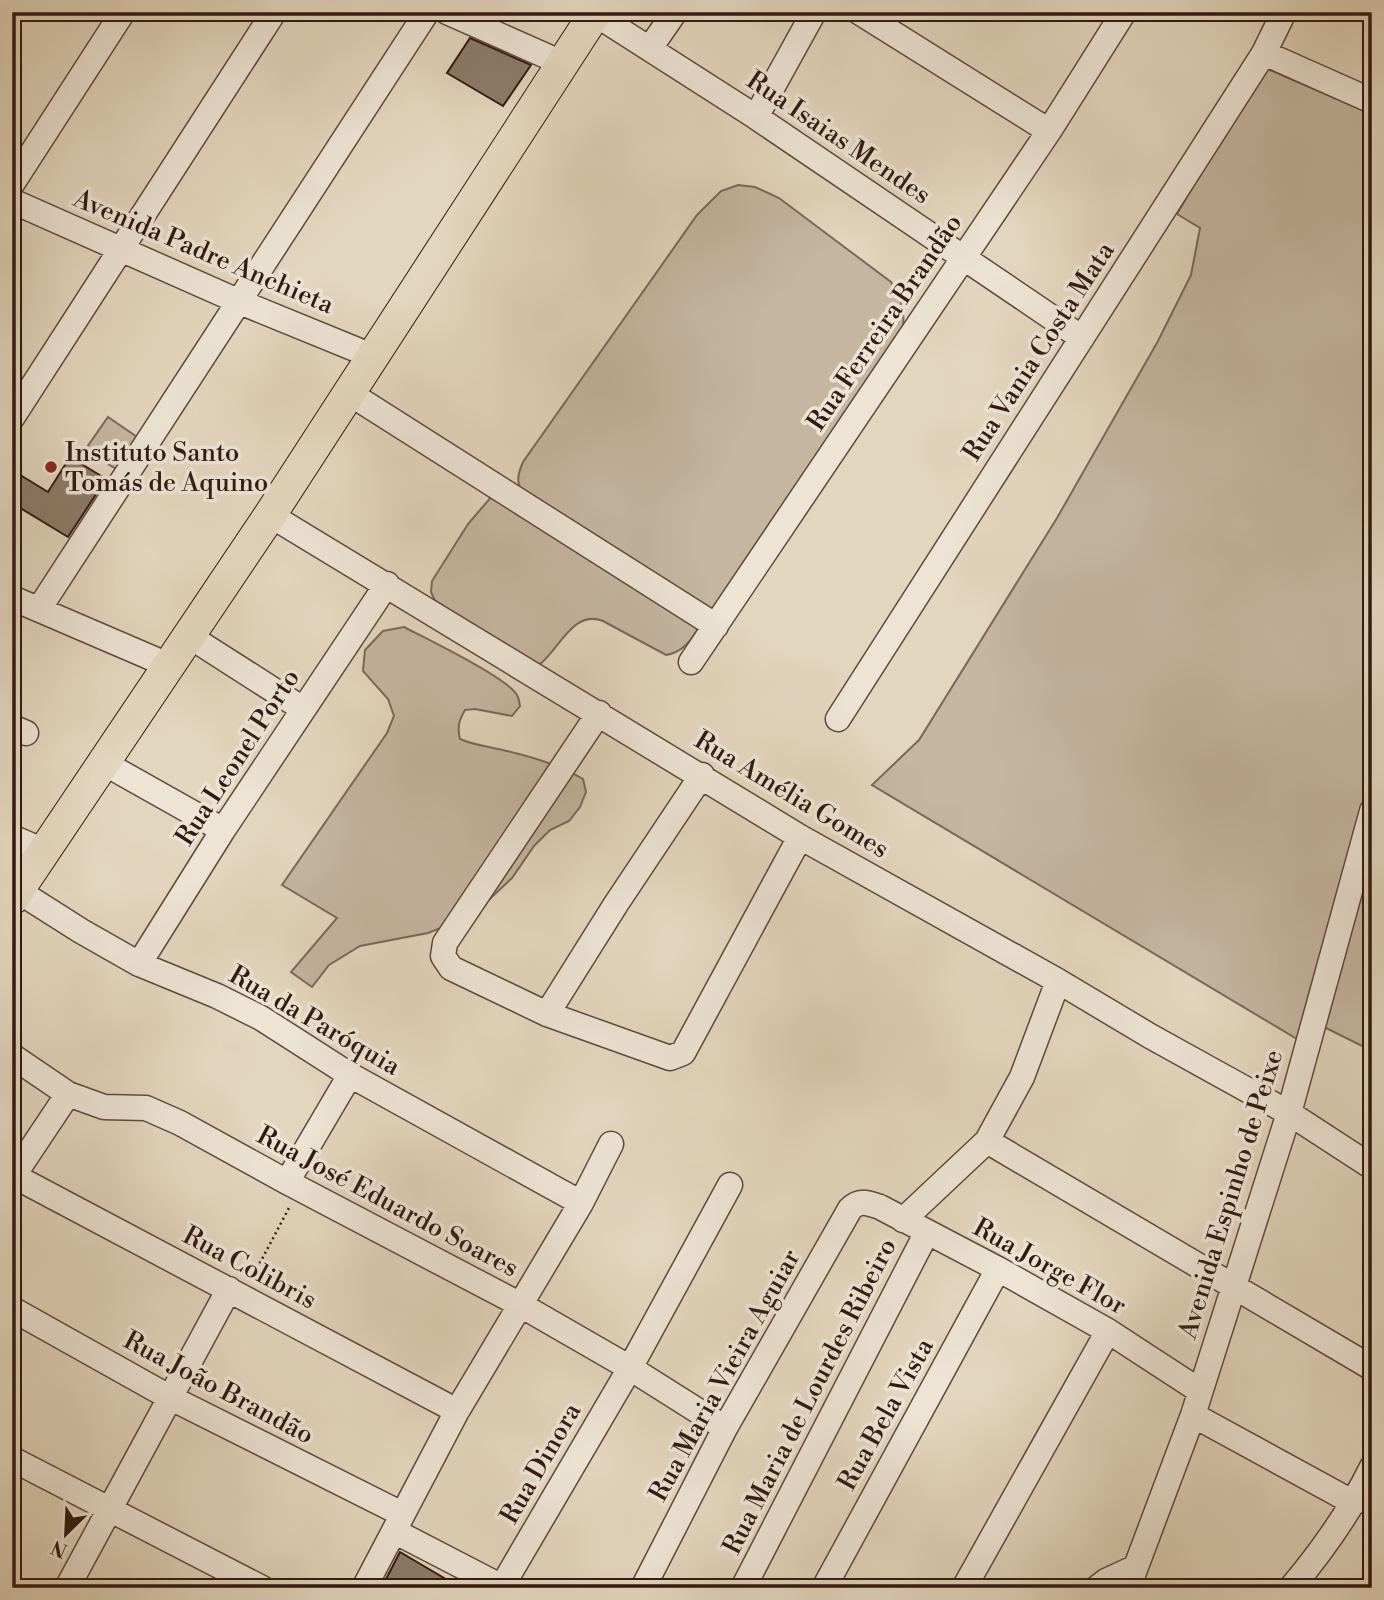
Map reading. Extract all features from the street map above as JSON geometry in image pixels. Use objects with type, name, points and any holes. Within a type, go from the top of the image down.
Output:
[{"type":"main road","points":[[15,895],[270,515],[596,13]]},
{"type":"street","points":[[12,184],[123,12]]},
{"type":"street","points":[[12,418],[274,12]]},
{"type":"street","points":[[40,609],[427,12]]},
{"type":"street","points":[[447,12],[562,63]]},
{"type":"street","points":[[650,48],[675,12]]},
{"type":"street","points":[[756,117],[814,12]]},
{"type":"street","points":[[859,12],[1049,131]]},
{"type":"street","name":"Rua Ferreira Brandão","points":[[691,662],[1049,131],[1124,12]]},
{"type":"street","name":"Rua Vania Costa Mata","points":[[838,719],[1264,53],[1284,12]]},
{"type":"street","name":"Rua Isaias Mendes","points":[[596,13],[756,117],[1082,338]]},
{"type":"street","points":[[1264,53],[1372,101]]},
{"type":"street","name":"Avenida Padre Anchieta","points":[[12,201],[118,255],[236,308],[362,373],[716,626]]},
{"type":"street","name":"Avenida Padre Anchieta","points":[[12,217],[118,255]]},
{"type":"street","name":"Rua Amélia Gomes","points":[[270,515],[800,836],[1289,1113],[1372,1167]]},
{"type":"street","name":"Rua Leonel Porto","points":[[139,964],[223,830],[387,584]]},
{"type":"street","points":[[12,598],[168,665]]},
{"type":"street","points":[[189,636],[303,709]]},
{"type":"street","points":[[599,713],[445,943],[443,956],[451,968],[547,1014],[670,1058],[679,1056],[800,836]]},
{"type":"street","points":[[104,763],[223,830]]},
{"type":"street","points":[[547,1014],[615,904],[702,775]]},
{"type":"street","name":"Avenida Espinho de Peixe","points":[[1131,1578],[1193,1415],[1289,1113],[1372,811]]},
{"type":"street","points":[[12,836],[44,851]]},
{"type":"street","name":"Rua da Paróquia","points":[[15,895],[139,964],[239,1007],[351,1076],[580,1203]]},
{"type":"street","points":[[903,1220],[987,1141],[1022,1077],[1058,981]]},
{"type":"street","name":"Rua José Eduardo Soares","points":[[12,1056],[68,1094],[104,1107],[146,1108],[162,1114],[519,1304],[630,1368],[725,1428]]},
{"type":"street","points":[[293,1186],[351,1076]]},
{"type":"street","points":[[13,1177],[68,1094]]},
{"type":"street","points":[[987,1141],[1372,1368]]},
{"type":"street","points":[[364,1588],[457,1411],[580,1203],[611,1144]]},
{"type":"street","name":"Rua Colibris","points":[[13,1177],[457,1411]]},
{"type":"street","name":"Rua Dinora","points":[[502,1587],[630,1368],[730,1185]]},
{"type":"street","name":"Rua Maria Vieira Aguiar","points":[[643,1588],[725,1428],[850,1209],[859,1202],[866,1202]]},
{"type":"street","name":"Rua Jorge Flor","points":[[866,1202],[998,1269],[1108,1331],[1200,1391]]},
{"type":"street","name":"Rua Maria de Lourdes Ribeiro","points":[[743,1588],[927,1232]]},
{"type":"street","name":"Rua Bela Vista","points":[[824,1588],[998,1269]]},
{"type":"street","points":[[67,1588],[169,1397],[235,1293]]},
{"type":"street","name":"Rua João Brandão","points":[[12,1309],[398,1522],[502,1587]]},
{"type":"street","points":[[964,1588],[1108,1331]]},
{"type":"street","points":[[1193,1415],[1354,1503]]},
{"type":"street","points":[[12,1459],[262,1588]]},
{"type":"street","points":[[1291,1588],[1323,1549],[1354,1503],[1372,1466]]},
{"type":"street","points":[[1097,1588],[1105,1581],[1131,1578]]},
{"type":"path","points":[[235,1293],[293,1186]]},
{"type":"shaded area","points":[[1263,67],[1372,114],[1372,1051],[1324,1027],[1317,1051],[872,785],[919,740],[1057,518],[1158,341],[1191,275],[1200,228],[1177,214]]},
{"type":"shaded area","points":[[738,185],[755,187],[779,198],[891,282],[901,303],[903,326],[712,611],[524,495],[518,479],[523,462],[697,215],[721,191]]},
{"type":"shaded area","points":[[108,417],[143,441],[121,472],[85,450]]},
{"type":"shaded area","points":[[492,496],[699,626],[693,636],[681,649],[666,655],[603,621],[592,619],[575,626],[539,665],[435,601],[431,592],[432,581],[468,524]]},
{"type":"shaded area","points":[[404,627],[483,669],[518,696],[520,706],[512,716],[475,709],[465,710],[459,724],[460,739],[528,756],[562,768],[583,779],[586,792],[580,807],[569,821],[550,830],[534,846],[512,878],[473,915],[428,933],[360,946],[329,965],[312,987],[291,972],[337,918],[282,885],[387,733],[394,716],[388,699],[363,671],[365,650],[383,631]]},
{"type":"building","points":[[470,38],[531,65],[503,106],[447,73]]},
{"type":"building","points":[[70,457],[106,479],[68,537],[12,503],[12,470],[48,492]]},
{"type":"building","points":[[400,1552],[444,1578],[437,1588],[396,1588],[385,1581]]},
{"type":"place","name":"Instituto Santo Tomás de Aquino","points":[[51,467]]}]
